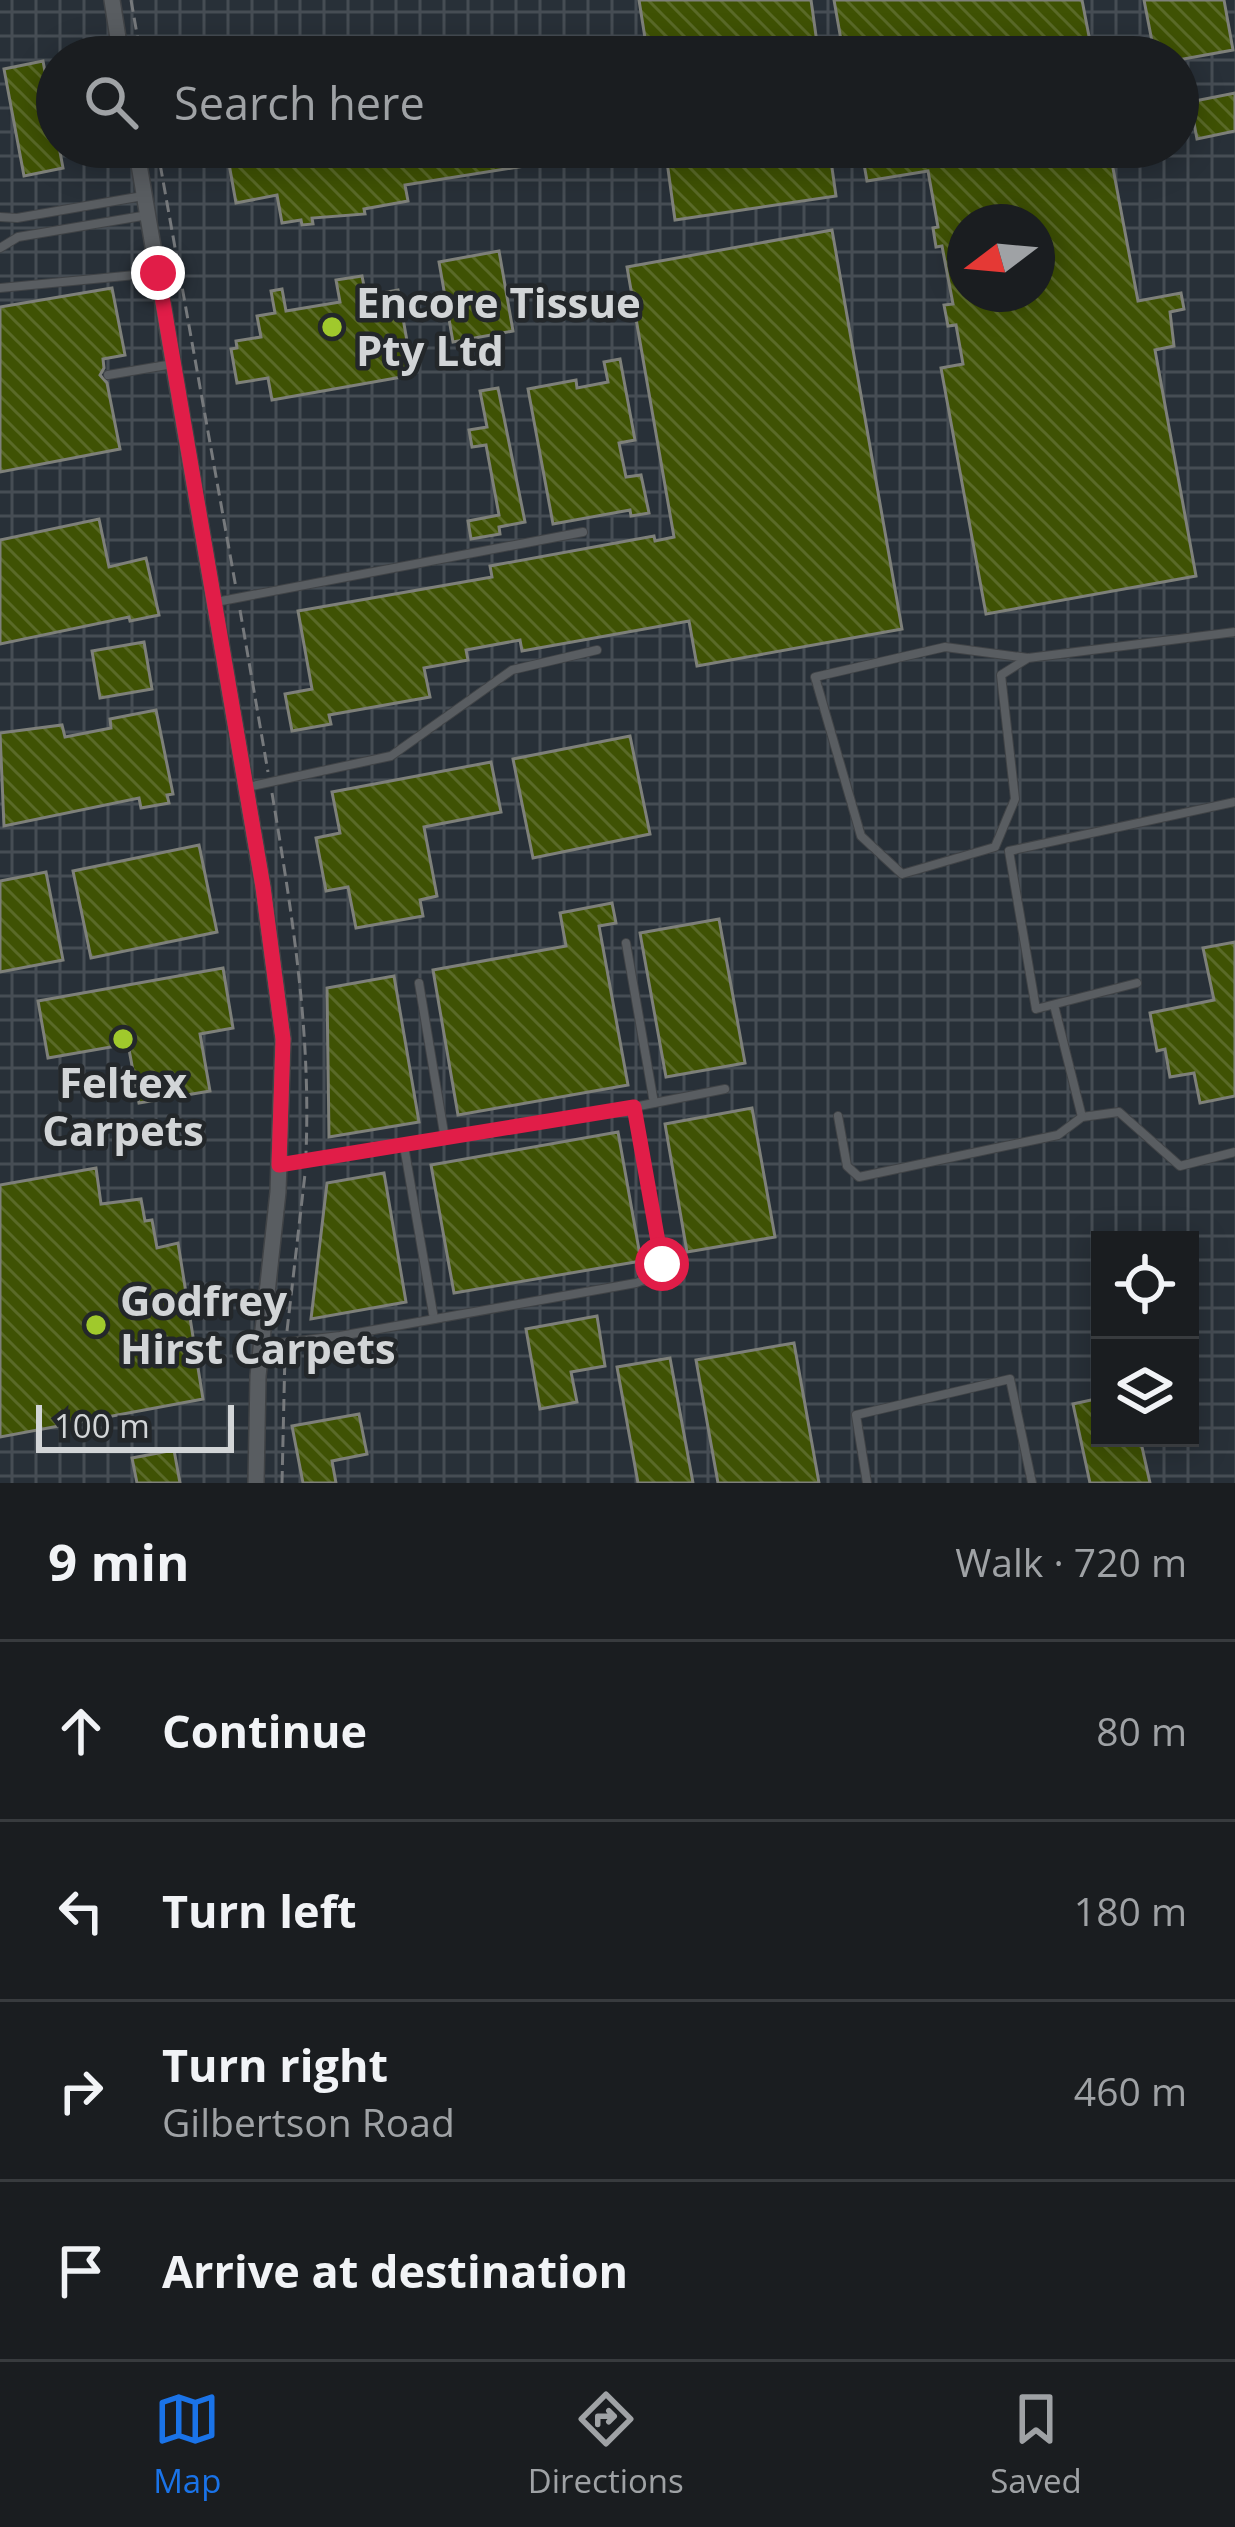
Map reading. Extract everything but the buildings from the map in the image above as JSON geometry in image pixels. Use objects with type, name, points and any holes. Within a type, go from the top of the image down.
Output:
[{"type":"street","points":[[112,0],[118,36]]},
{"type":"street","points":[[140,168],[246,788],[283,1039],[279,1165],[262,1345],[256,1483]]},
{"type":"lane","points":[[0,217],[145,196]]},
{"type":"lane","points":[[0,248],[19,237],[148,215]]},
{"type":"lane","points":[[0,288],[158,273]]},
{"type":"lane","points":[[107,375],[174,363]]},
{"type":"lane","points":[[215,602],[583,532]]},
{"type":"lane","points":[[1028,658],[1000,675],[1015,799],[995,847],[902,874],[861,836],[815,677],[944,647],[1028,658],[1235,632]]},
{"type":"lane","points":[[246,788],[391,756],[512,670],[597,650]]},
{"type":"lane","points":[[1137,983],[1036,1009],[1009,850],[1235,802]]},
{"type":"lane","points":[[626,943],[654,1103]]},
{"type":"lane","points":[[419,983],[446,1139]]},
{"type":"lane","points":[[1054,1004],[1082,1117]]},
{"type":"lane","points":[[279,1165],[724,1089]]},
{"type":"lane","points":[[262,1345],[434,1319],[654,1276],[662,1264],[662,1248],[634,1107]]},
{"type":"lane","points":[[838,1116],[847,1166],[859,1177],[1058,1136],[1082,1117],[1119,1112],[1180,1166],[1235,1152]]},
{"type":"lane","points":[[404,1146],[434,1319]]},
{"type":"lane","points":[[867,1483],[856,1415],[1010,1379],[1032,1483]]},
{"type":"path","points":[[131,0],[137,36]]},
{"type":"shaded area","points":[[0,0],[1235,0],[1235,1483],[0,1483]]},
{"type":"place","name":"Encore Tissue Pty Ltd","points":[[332,327]]},
{"type":"place","name":"Feltex Carpets","points":[[123,1039]]},
{"type":"place","name":"Godfrey Hirst Carpets","points":[[96,1325]]},
{"type":"route","points":[[158,273],[263,887],[283,1039],[279,1165],[634,1107],[662,1264]]}]
